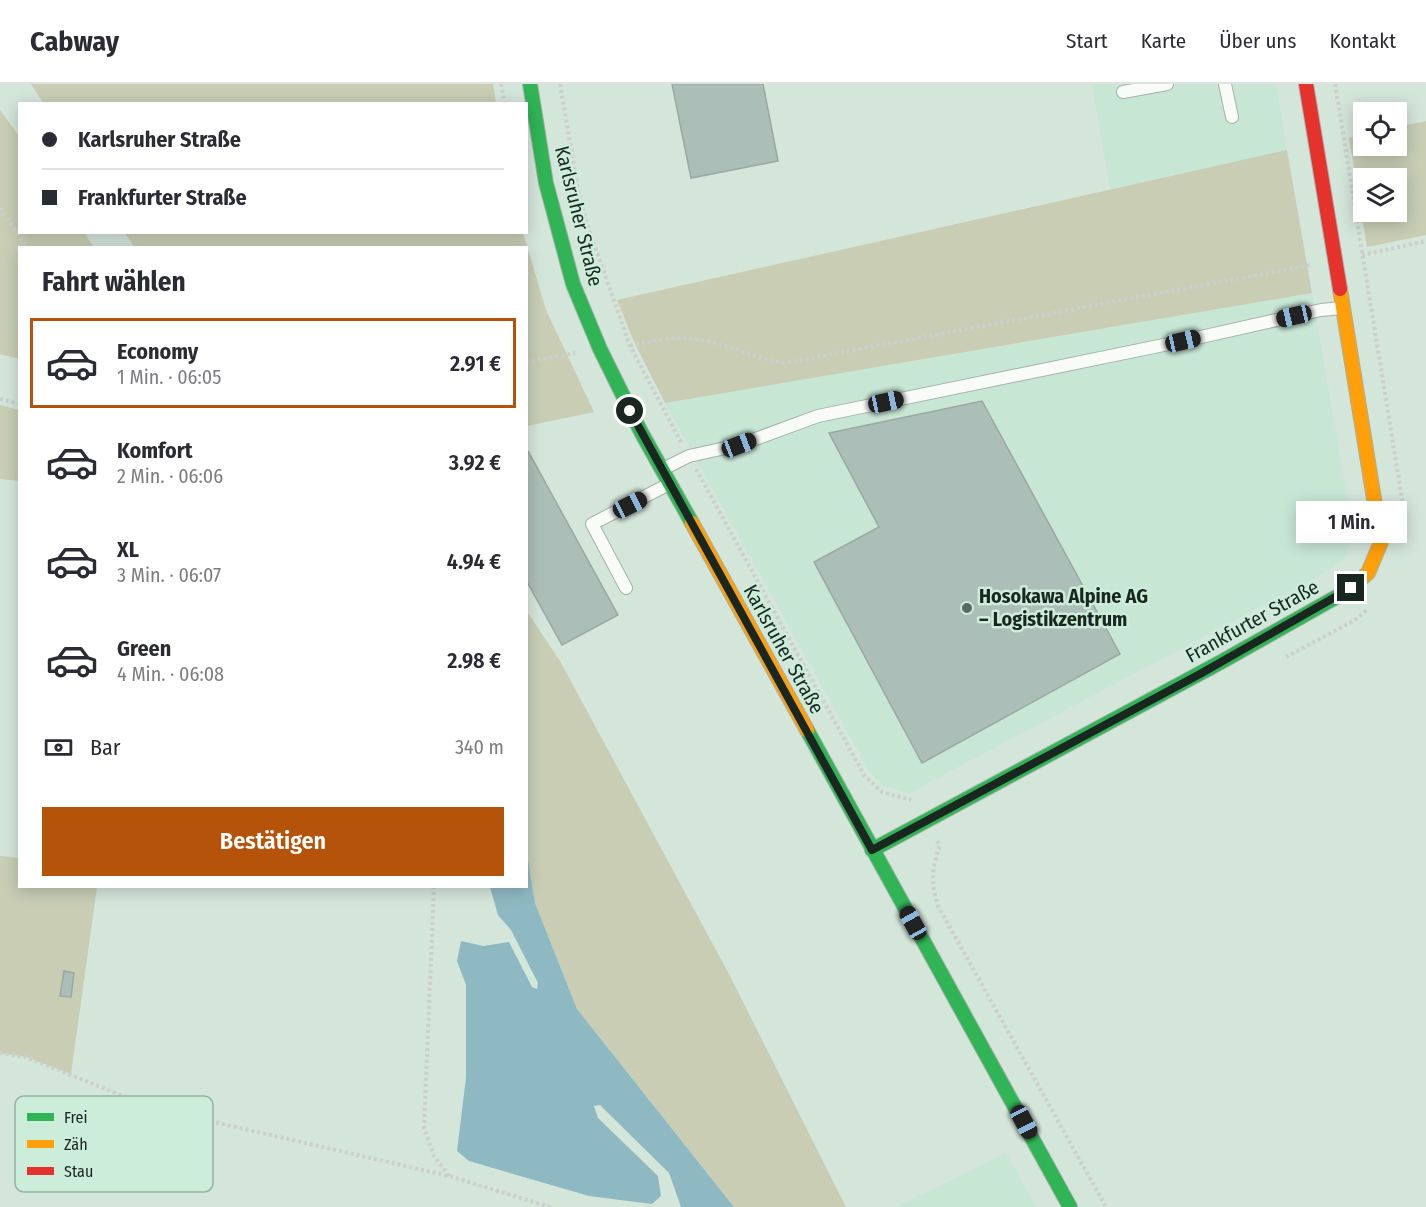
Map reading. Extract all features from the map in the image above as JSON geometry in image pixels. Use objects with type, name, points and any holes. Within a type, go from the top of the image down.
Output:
[{"type":"street","name":"Karlsruher Straße","points":[[530,84],[546,183],[573,284],[600,349],[641,432],[1070,1207]]},
{"type":"street","name":"Frankfurter Straße","points":[[872,850],[1313,610],[1351,588],[1368,573],[1381,542],[1306,84]]},
{"type":"lane","points":[[1123,92],[1167,84]]},
{"type":"lane","points":[[1226,84],[1232,117]]},
{"type":"lane","points":[[662,469],[689,456],[739,445],[818,416],[1343,307]]},
{"type":"lane","points":[[626,588],[592,524],[670,484]]},
{"type":"path","points":[[501,84],[505,102]]},
{"type":"path","points":[[560,84],[581,204],[630,345],[864,775],[882,792],[913,800],[940,846]]},
{"type":"path","points":[[1335,84],[1405,518]]},
{"type":"path","points":[[0,208],[26,246]]},
{"type":"path","points":[[528,362],[661,339],[708,341],[763,360],[784,363],[1336,260],[1426,241]]},
{"type":"path","points":[[1312,264],[1314,276]]},
{"type":"path","points":[[0,399],[18,404]]},
{"type":"path","points":[[1281,660],[1355,620],[1370,608]]},
{"type":"path","points":[[947,841],[940,846],[933,863],[932,886],[938,906],[1106,1207]]},
{"type":"path","points":[[434,888],[424,1128],[434,1156],[449,1176]]},
{"type":"path","points":[[0,1053],[26,1058],[123,1096]]},
{"type":"path","points":[[213,1122],[449,1176],[550,1207]]},
{"type":"shaded area","points":[[31,84],[493,84],[496,102],[43,102]]},
{"type":"shaded area","points":[[1092,84],[1276,84],[1287,150],[1110,189]]},
{"type":"shaded area","points":[[0,110],[18,135],[18,234],[85,234],[93,246],[18,246],[18,359],[0,354]]},
{"type":"shaded area","points":[[1426,121],[1426,235],[1367,247],[1363,222],[1407,222],[1407,168],[1354,168],[1349,138],[1353,137],[1353,156],[1407,156],[1407,125]]},
{"type":"shaded area","points":[[1287,150],[1312,293],[665,403],[634,342],[617,300]]},
{"type":"shaded area","points":[[126,234],[523,234],[527,246],[134,246]]},
{"type":"shaded area","points":[[528,250],[546,310],[594,412],[528,426]]},
{"type":"shaded area","name":"Hosokawa Alpine AG – Logistikzentrum","points":[[1312,293],[1351,521],[1350,542],[1345,557],[1333,568],[909,793],[884,786],[869,771],[665,403]]},
{"type":"shaded area","points":[[0,405],[18,410],[18,481],[0,479]]},
{"type":"shaded area","points":[[528,613],[560,661],[730,976],[846,1207],[734,1207],[577,1009],[535,903],[528,859]]},
{"type":"shaded area","points":[[0,856],[18,858],[18,888],[97,888],[71,1074],[26,1057],[0,1053]]},
{"type":"shaded area","points":[[1006,1153],[1036,1207],[896,1207]]},
{"type":"water","points":[[528,859],[535,903],[577,1009],[734,1207],[681,1207],[669,1173],[600,1105],[594,1106],[598,1118],[658,1176],[661,1196],[652,1204],[589,1196],[469,1161],[457,1151],[466,1078],[466,985],[457,961],[461,941],[483,946],[509,942],[532,987],[537,989],[538,983],[511,930],[498,915],[490,888],[528,888]]},
{"type":"building","points":[[672,84],[763,84],[778,161],[691,178]]},
{"type":"building","name":"Hosokawa Alpine AG – Logistikzentrum","points":[[982,401],[1120,654],[922,763],[814,562],[879,527],[829,433]]},
{"type":"building","points":[[528,451],[618,615],[562,645],[528,584]]},
{"type":"building","points":[[64,971],[74,973],[71,997],[60,996]]},
{"type":"traffic: fast","points":[[530,84],[546,183],[573,284],[600,349],[641,432],[692,523]]},
{"type":"traffic: fast","points":[[872,850],[1221,662],[1347,591]]},
{"type":"traffic: fast","points":[[807,730],[1070,1207]]},
{"type":"traffic: slow","points":[[1340,289],[1381,542],[1368,573],[1347,591]]},
{"type":"traffic: slow","points":[[692,523],[807,730]]},
{"type":"traffic: jam","points":[[1306,84],[1340,289]]},
{"type":"place","name":"Hosokawa Alpine AG – Logistikzentrum","points":[[967,608]]},
{"type":"route","points":[[630,411],[872,850],[1200,674],[1351,588]]}]
